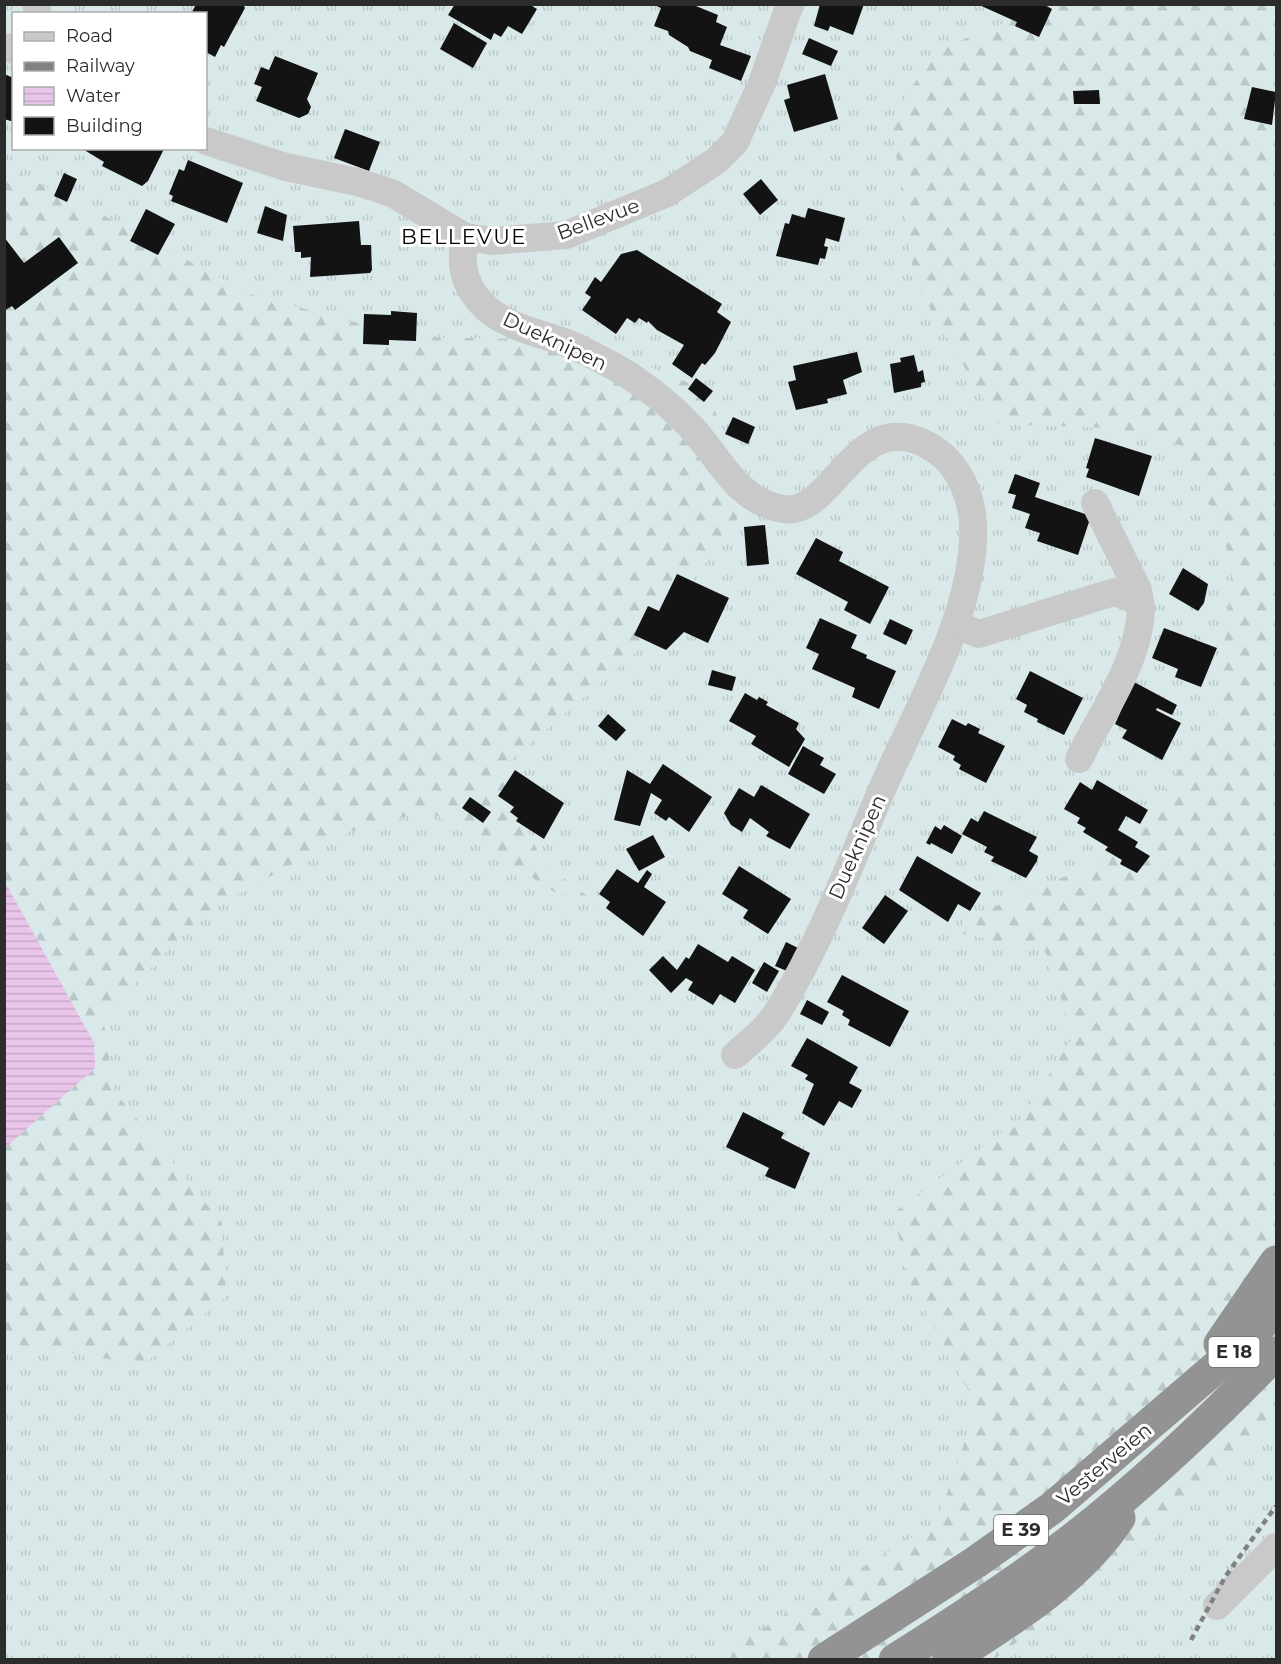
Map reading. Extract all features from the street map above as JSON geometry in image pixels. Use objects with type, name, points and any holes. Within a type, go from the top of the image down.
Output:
[{"type":"highway","name":"E 39","points":[[1186,1392],[1276,1262]]},
{"type":"highway","name":"Vesterveien","points":[[825,1659],[976,1562],[1052,1508],[1250,1338],[1276,1307]]},
{"type":"highway","name":"Vesterveien","points":[[895,1659],[1010,1585],[1063,1547],[1145,1479],[1231,1400],[1276,1353]]},
{"type":"highway","name":"E 39","points":[[949,1659],[1021,1613],[1079,1567],[1107,1537],[1145,1479]]},
{"type":"street","name":"Bellevue","points":[[207,141],[286,167],[392,193],[465,237],[494,241],[566,235],[667,193],[716,161],[735,142],[762,83],[790,4]]},
{"type":"street","name":"Dueknipen","points":[[465,237],[461,257],[464,277],[486,307],[508,322],[576,347],[633,378],[688,423],[726,474],[743,491],[763,503],[787,510],[805,504],[826,488],[865,448],[885,436],[915,440],[938,452],[957,472],[968,496],[973,525],[971,556],[955,624],[811,948],[779,1011],[735,1055]]},
{"type":"street","points":[[1078,759],[1131,655],[1141,626],[1138,590],[1095,503]]},
{"type":"street","points":[[955,624],[979,634],[1114,592],[1132,598],[1141,607]]},
{"type":"street","points":[[1217,1606],[1276,1546]]},
{"type":"green space","points":[[5,5],[1276,5],[1276,1659],[5,1659]]},
{"type":"green space","points":[[1047,5],[1276,5],[1276,1426],[1136,1556],[994,1659],[711,1660],[937,1522],[977,1406],[911,1284],[893,1213],[1022,1118],[1073,1036],[1045,951],[958,933],[965,919],[1122,852],[1216,717],[1233,564],[1185,446],[1108,428],[998,424],[915,283],[891,120],[935,51]]},
{"type":"green space","points":[[5,167],[105,216],[250,294],[409,337],[585,340],[708,391],[748,504],[649,641],[500,770],[542,861],[600,906],[556,893],[428,810],[350,832],[203,914],[103,1017],[114,1091],[222,1223],[226,1297],[142,1365],[33,1346],[5,1344],[5,1148],[95,1068],[94,1043],[5,882]]},
{"type":"water","points":[[5,882],[94,1043],[95,1068],[5,1148]]},
{"type":"building","points":[[196,4],[243,4],[245,8],[224,47],[221,45],[215,57],[207,53],[207,12],[192,12]]},
{"type":"building","points":[[455,4],[529,4],[537,9],[522,34],[508,26],[501,37],[494,33],[491,40],[448,15]]},
{"type":"building","points":[[652,4],[691,4],[718,15],[716,22],[727,27],[720,45],[751,56],[741,81],[709,68],[712,60],[690,51],[688,47],[669,35],[668,31],[654,26],[661,8]]},
{"type":"building","points":[[820,4],[864,4],[853,35],[830,26],[828,31],[814,26]]},
{"type":"building","points":[[977,4],[1043,4],[1052,9],[1039,37],[1015,26],[1017,22]]},
{"type":"building","points":[[454,23],[487,43],[473,68],[440,49]]},
{"type":"building","points":[[809,38],[838,51],[831,66],[802,54]]},
{"type":"building","points":[[275,56],[318,73],[307,99],[311,107],[308,114],[299,118],[256,101],[262,87],[254,84],[261,67],[269,70]]},
{"type":"building","points":[[4,74],[12,77],[12,121],[4,119]]},
{"type":"building","points":[[825,74],[838,119],[794,132],[784,100],[790,98],[787,85]]},
{"type":"building","points":[[1252,87],[1276,92],[1272,125],[1244,119]]},
{"type":"building","points":[[1099,90],[1100,104],[1074,104],[1073,91]]},
{"type":"building","points":[[345,129],[380,142],[369,171],[334,158]]},
{"type":"building","points":[[84,150],[164,150],[148,181],[142,186],[102,166],[104,162]]},
{"type":"building","points":[[188,160],[243,183],[227,223],[171,201],[173,196],[169,194],[179,169],[184,171]]},
{"type":"building","points":[[64,173],[77,179],[67,202],[54,196]]},
{"type":"building","points":[[761,179],[778,200],[760,215],[743,194]]},
{"type":"building","points":[[265,206],[287,215],[283,241],[257,233]]},
{"type":"building","points":[[808,208],[845,218],[839,242],[826,238],[824,246],[828,247],[825,259],[820,258],[818,265],[776,256],[785,223],[789,224],[792,214],[805,218]]},
{"type":"building","points":[[146,209],[175,224],[158,255],[130,241]]},
{"type":"building","points":[[359,221],[361,245],[371,245],[372,270],[370,273],[310,277],[311,257],[301,258],[301,252],[295,252],[293,226]]},
{"type":"building","points":[[4,237],[24,263],[59,237],[78,263],[15,310],[12,306],[4,311]]},
{"type":"building","points":[[637,250],[722,304],[717,312],[731,322],[715,353],[705,365],[702,363],[692,378],[672,364],[684,345],[657,330],[648,321],[647,323],[639,318],[635,323],[627,318],[616,334],[582,310],[591,297],[585,293],[595,277],[601,282],[621,254]]},
{"type":"building","points":[[391,311],[417,313],[416,341],[389,340],[389,345],[363,344],[364,314],[391,315]]},
{"type":"building","points":[[857,352],[862,372],[843,380],[847,394],[827,399],[828,403],[796,410],[788,382],[796,380],[793,366]]},
{"type":"building","points":[[914,355],[918,372],[923,370],[925,382],[921,383],[921,387],[894,393],[890,364],[901,362],[900,358]]},
{"type":"building","points":[[696,378],[713,391],[704,402],[688,389]]},
{"type":"building","points":[[733,417],[755,427],[748,444],[725,434]]},
{"type":"building","points":[[1095,438],[1152,456],[1139,496],[1086,477],[1089,469],[1086,468]]},
{"type":"building","points":[[1015,474],[1040,483],[1035,497],[1091,516],[1078,555],[1037,541],[1040,533],[1025,528],[1030,514],[1012,508],[1016,495],[1008,493]]},
{"type":"building","points":[[765,525],[769,564],[747,566],[744,527]]},
{"type":"building","points":[[816,538],[843,552],[839,561],[889,587],[870,624],[844,610],[848,602],[796,574]]},
{"type":"building","points":[[1183,568],[1208,584],[1204,603],[1198,611],[1169,594]]},
{"type":"building","points":[[677,574],[729,598],[708,643],[684,632],[666,650],[634,635],[648,606],[659,611]]},
{"type":"building","points":[[820,618],[857,635],[851,648],[867,655],[866,658],[896,671],[879,709],[852,697],[855,688],[812,669],[819,654],[806,648]]},
{"type":"building","points":[[890,619],[913,630],[906,645],[883,634]]},
{"type":"building","points":[[1164,628],[1217,648],[1201,687],[1175,677],[1178,669],[1152,658]]},
{"type":"building","points":[[712,670],[736,677],[732,691],[708,685]]},
{"type":"building","points":[[1030,671],[1083,698],[1064,735],[1037,722],[1038,719],[1024,712],[1027,705],[1016,699]]},
{"type":"building","points":[[1134,682],[1177,705],[1172,715],[1157,708],[1156,710],[1181,723],[1162,760],[1122,738],[1127,730],[1115,724]]},
{"type":"building","points":[[745,693],[757,700],[759,697],[768,702],[766,705],[799,723],[796,729],[805,739],[789,767],[751,744],[756,736],[729,721]]},
{"type":"building","points":[[608,714],[626,730],[616,741],[598,726]]},
{"type":"building","points":[[952,719],[966,726],[968,723],[980,729],[978,733],[1005,746],[986,783],[959,769],[961,765],[953,760],[955,756],[938,747]]},
{"type":"building","points":[[803,746],[824,758],[820,765],[836,774],[824,794],[788,774]]},
{"type":"building","points":[[663,764],[712,797],[689,832],[669,817],[666,821],[654,813],[662,800],[651,793],[640,826],[614,820],[627,770],[650,784]]},
{"type":"building","points":[[515,770],[564,803],[544,839],[516,821],[518,818],[510,812],[514,807],[498,796]]},
{"type":"building","points":[[1097,780],[1148,810],[1140,824],[1126,816],[1118,830],[1138,842],[1135,847],[1150,856],[1137,873],[1120,864],[1122,860],[1105,850],[1108,847],[1083,832],[1086,828],[1077,823],[1080,818],[1064,809],[1080,782],[1092,790]]},
{"type":"building","points":[[761,785],[810,814],[790,849],[766,836],[769,832],[750,818],[742,832],[731,825],[724,813],[739,788],[754,797]]},
{"type":"building","points":[[470,797],[491,812],[483,823],[462,808]]},
{"type":"building","points":[[984,811],[1037,837],[1029,851],[1038,856],[1037,861],[1026,878],[991,861],[994,857],[984,852],[987,847],[962,834],[971,818],[978,822]]},
{"type":"building","points":[[944,825],[962,836],[952,854],[931,843],[930,845],[926,843],[935,826],[941,830]]},
{"type":"building","points":[[653,835],[665,857],[639,871],[626,849]]},
{"type":"building","points":[[917,856],[981,893],[970,911],[958,904],[948,922],[899,890]]},
{"type":"building","points":[[739,866],[791,899],[768,934],[743,918],[748,910],[722,894]]},
{"type":"building","points":[[617,869],[638,883],[647,870],[652,874],[644,887],[666,902],[643,936],[606,908],[610,902],[599,894]]},
{"type":"building","points":[[885,895],[908,911],[884,944],[862,928]]},
{"type":"building","points":[[786,942],[798,948],[787,971],[775,966]]},
{"type":"building","points":[[698,944],[728,962],[732,956],[755,970],[735,1003],[720,994],[713,1005],[688,990],[693,982],[686,978],[671,993],[649,970],[663,956],[677,970],[686,957],[689,959]]},
{"type":"building","points":[[764,962],[779,971],[767,992],[752,983]]},
{"type":"building","points":[[842,975],[909,1011],[890,1047],[848,1025],[850,1020],[842,1015],[844,1011],[827,1002]]},
{"type":"building","points":[[807,1000],[829,1012],[822,1025],[800,1014]]},
{"type":"building","points":[[807,1038],[858,1067],[849,1083],[862,1090],[852,1108],[839,1101],[824,1126],[802,1113],[814,1084],[805,1079],[808,1075],[791,1066]]},
{"type":"building","points":[[743,1112],[784,1133],[781,1138],[810,1153],[795,1189],[765,1176],[769,1168],[726,1147]]},
{"type":"railway","points":[[1191,1640],[1225,1577],[1276,1506]]},
{"type":"district","name":"BELLEVUE","points":[[464,237]]}]
